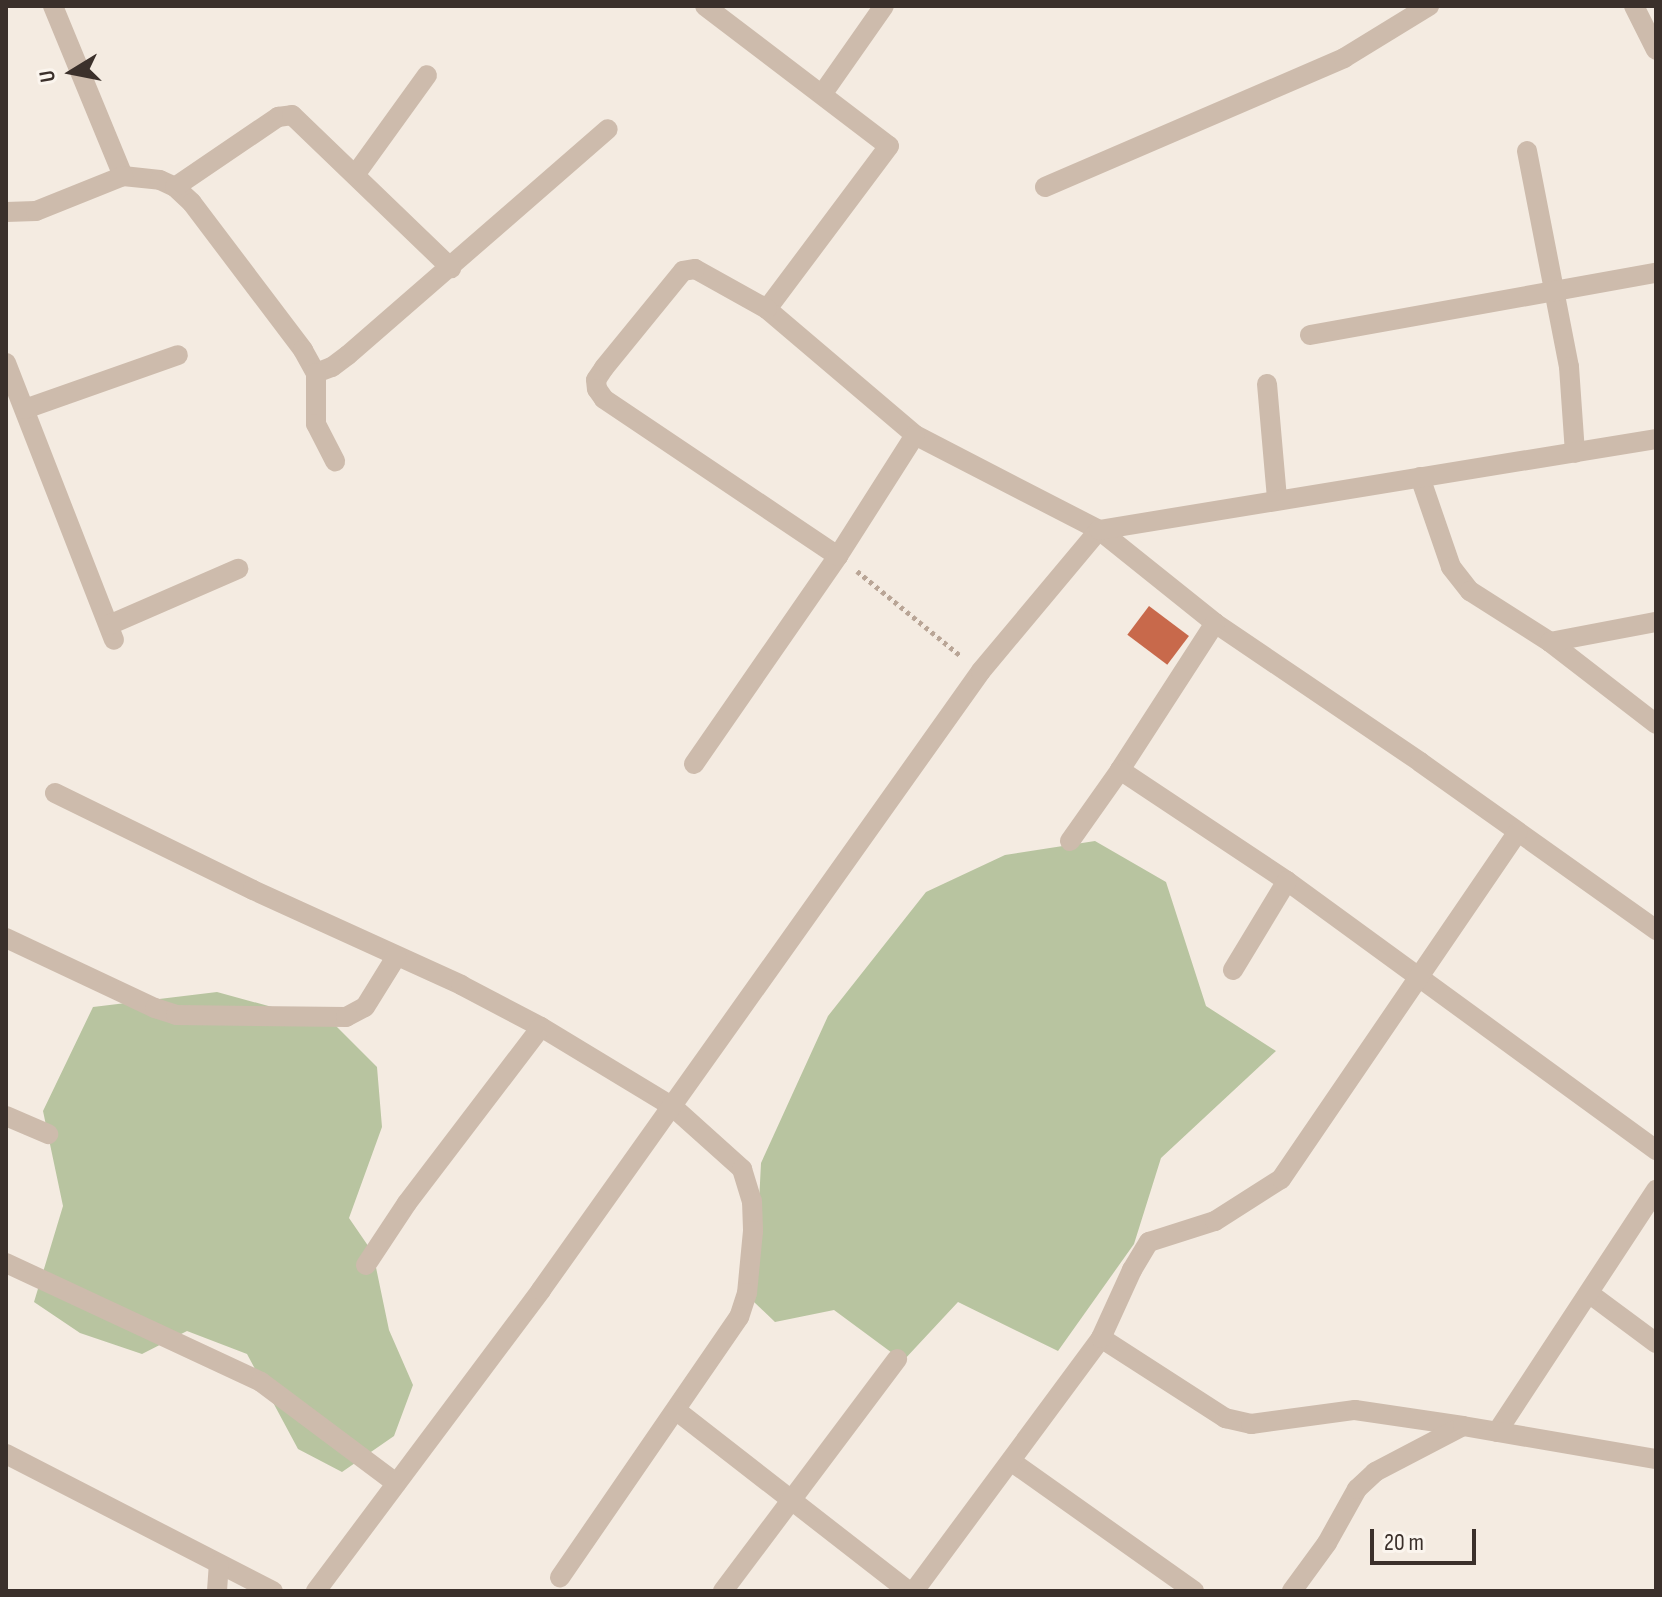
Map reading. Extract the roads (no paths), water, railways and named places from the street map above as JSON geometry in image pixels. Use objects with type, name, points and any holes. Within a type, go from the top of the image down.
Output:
[{"type":"street","points":[[53,6],[123,176]]},
{"type":"street","points":[[705,6],[889,146],[767,309]]},
{"type":"street","points":[[823,93],[884,6]]},
{"type":"street","points":[[1045,187],[1344,58],[1429,6]]},
{"type":"street","points":[[1634,6],[1656,50]]},
{"type":"street","points":[[355,175],[427,75]]},
{"type":"street","points":[[175,187],[285,115],[299,118],[451,268]]},
{"type":"street","points":[[316,373],[348,355],[608,129]]},
{"type":"street","points":[[1527,151],[1569,367],[1575,453]]},
{"type":"street","points":[[6,212],[36,211],[123,176],[160,180],[175,187],[220,240],[316,373],[316,424],[335,461]]},
{"type":"street","points":[[838,556],[604,399],[597,389],[596,380],[604,368],[683,271],[695,269],[767,309],[915,435],[1099,530],[1215,623],[1420,762],[1656,930]]},
{"type":"street","points":[[1310,335],[1656,273]]},
{"type":"street","points":[[25,409],[178,355]]},
{"type":"street","points":[[6,363],[112,632],[238,569]]},
{"type":"street","points":[[1267,384],[1277,499]]},
{"type":"street","points":[[694,764],[838,556],[915,435]]},
{"type":"street","points":[[316,1591],[673,1107],[981,671],[1099,530],[1656,439]]},
{"type":"street","points":[[1420,477],[1451,567],[1470,591],[1550,642],[1656,724]]},
{"type":"street","points":[[1550,642],[1656,622]]},
{"type":"street","points":[[1070,841],[1215,623]]},
{"type":"street","points":[[1120,770],[1287,881],[1656,1150]]},
{"type":"street","points":[[55,793],[396,957],[461,985],[541,1027],[673,1107],[742,1169],[752,1201],[753,1231],[747,1293],[739,1317],[560,1577]]},
{"type":"street","points":[[677,1411],[911,1591],[1012,1462],[1101,1338],[1132,1270],[1149,1242],[1215,1221],[1281,1179],[1517,833]]},
{"type":"street","points":[[1233,970],[1287,881]]},
{"type":"street","points":[[6,938],[176,1015],[346,1017],[365,1007],[396,957]]},
{"type":"street","points":[[366,1265],[407,1203],[541,1027]]},
{"type":"street","points":[[6,1116],[48,1134]]},
{"type":"street","points":[[1497,1432],[1656,1190]]},
{"type":"street","points":[[6,1263],[261,1382],[396,1483]]},
{"type":"street","points":[[1590,1294],[1656,1343]]},
{"type":"street","points":[[1101,1338],[1225,1418],[1251,1424],[1355,1410],[1656,1459]]},
{"type":"street","points":[[723,1591],[897,1359]]},
{"type":"street","points":[[1292,1591],[1327,1543],[1357,1489],[1375,1472],[1463,1426]]},
{"type":"street","points":[[6,1454],[273,1591]]},
{"type":"street","points":[[1012,1462],[1194,1591]]},
{"type":"street","points":[[217,1591],[219,1565]]}]
